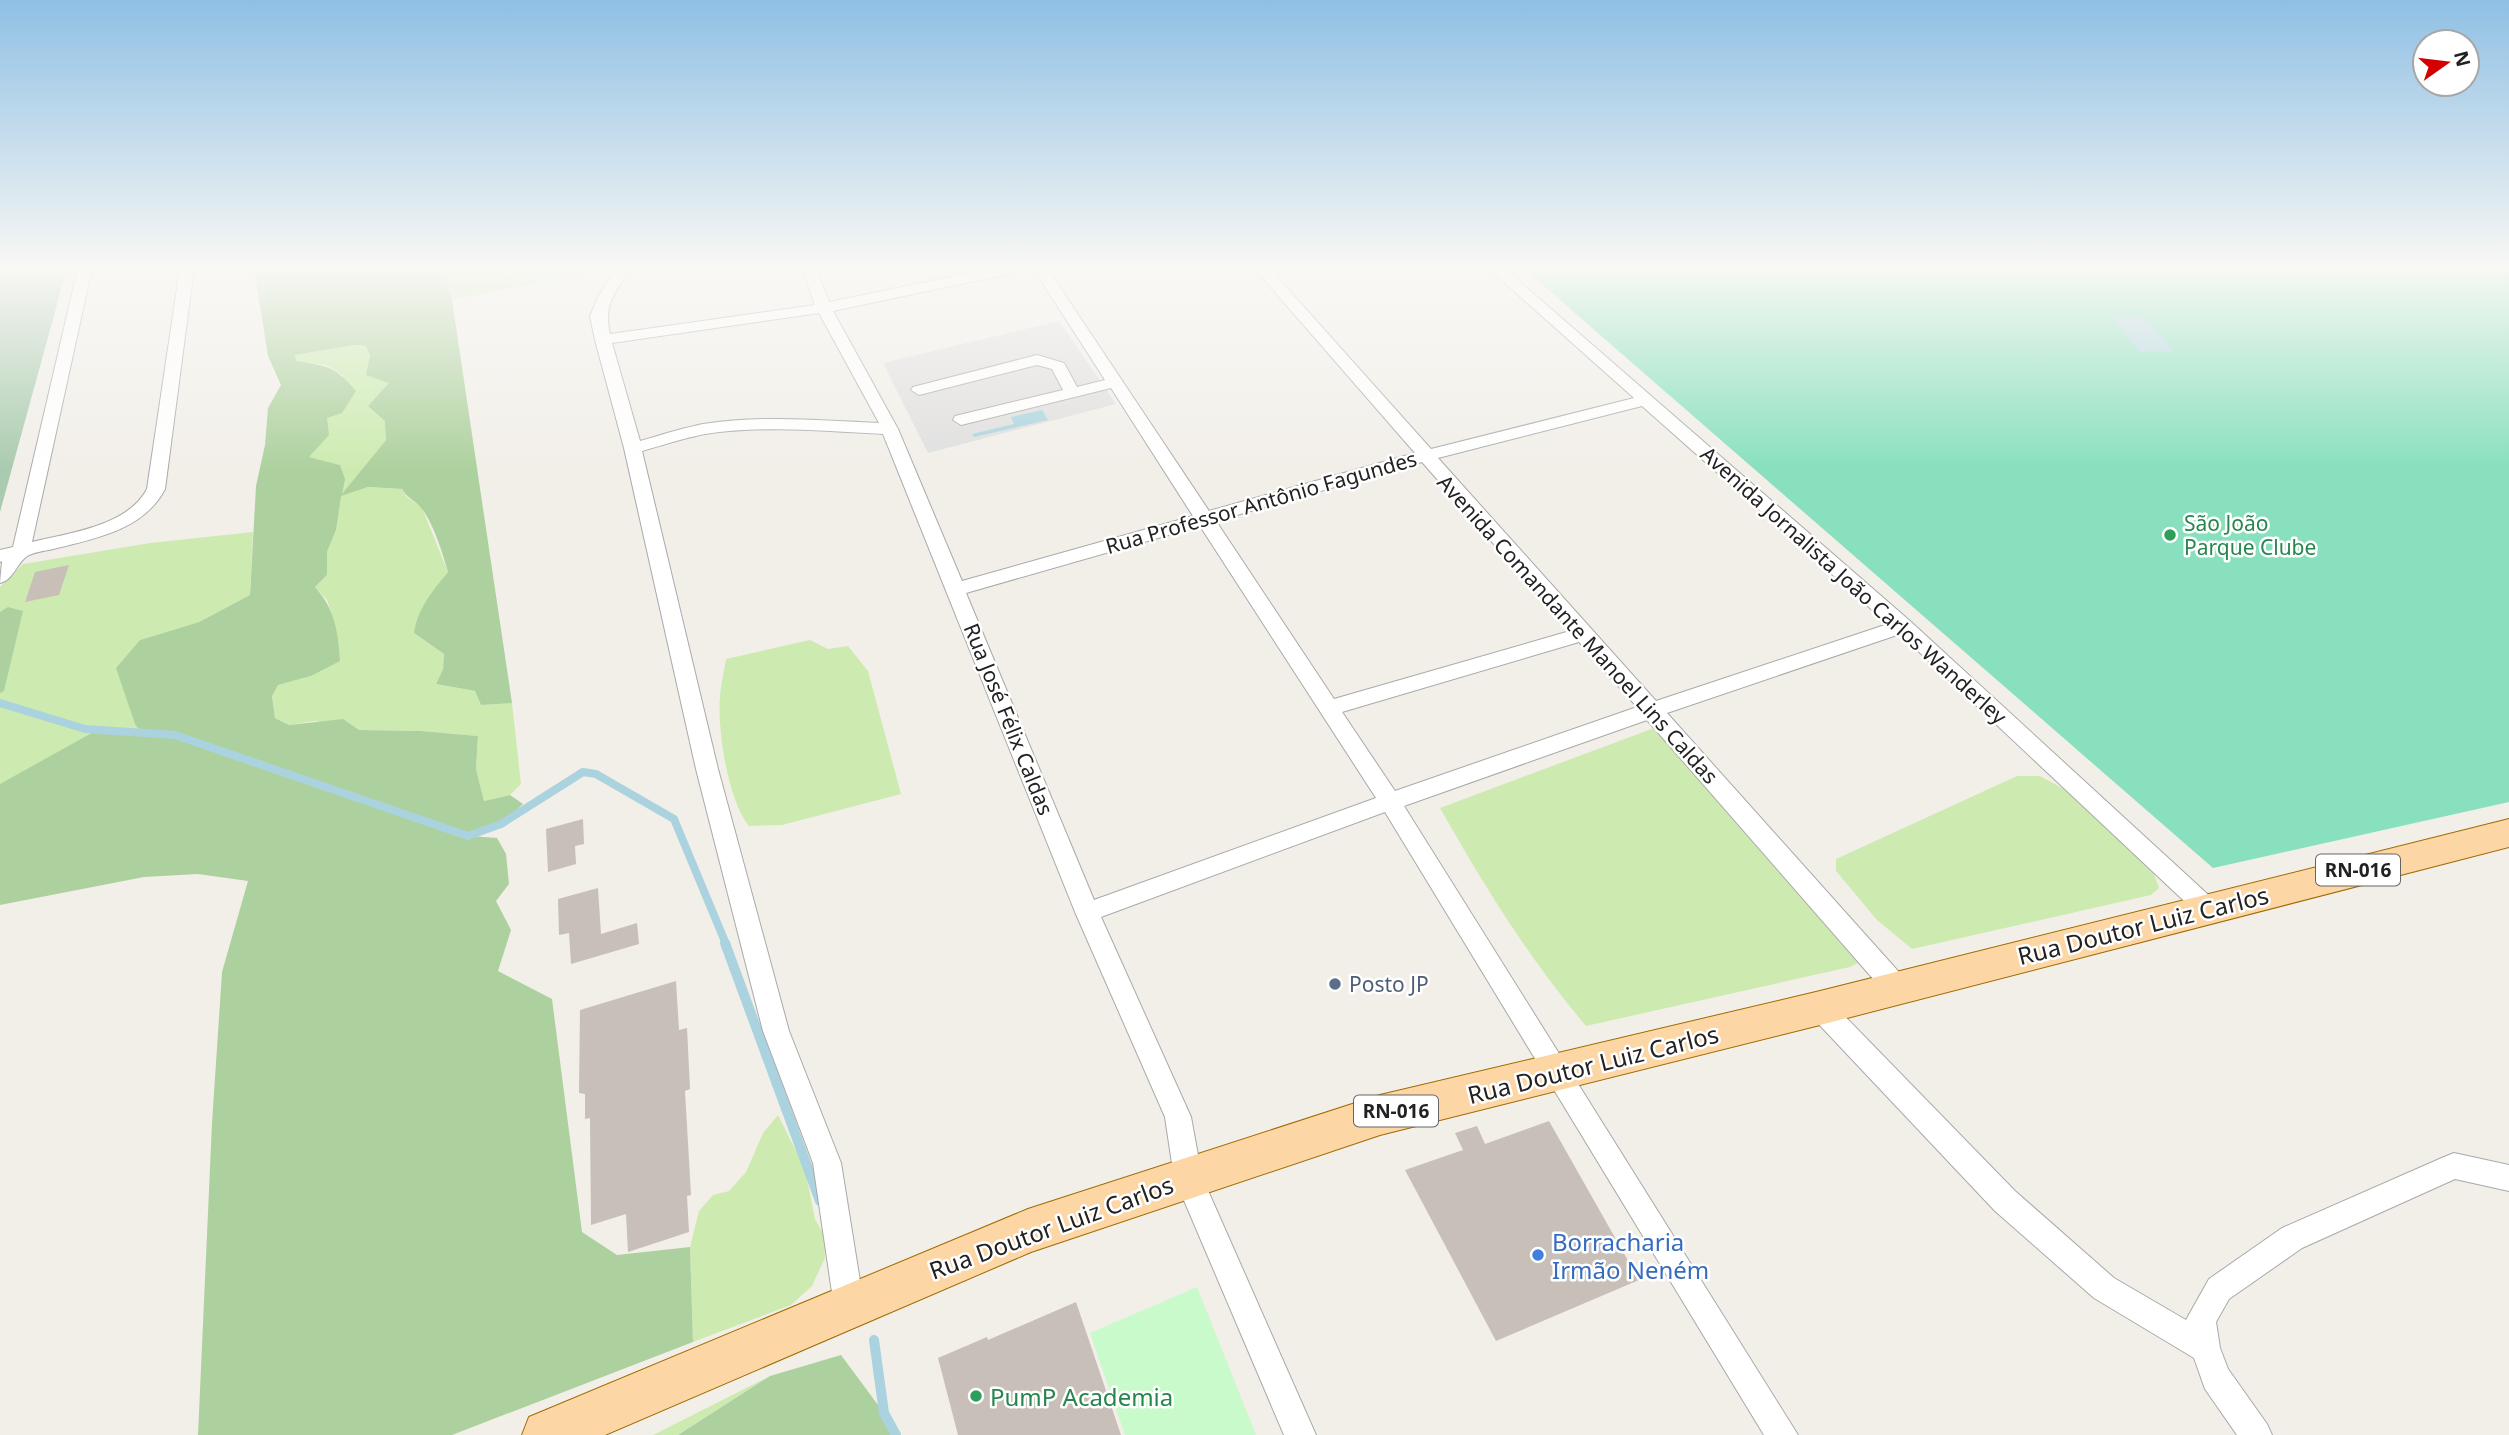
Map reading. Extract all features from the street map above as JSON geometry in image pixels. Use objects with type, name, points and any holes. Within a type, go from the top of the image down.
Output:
[{"type":"main road","name":"Rua Doutor Luiz Carlos","points":[[547,1435],[1028,1231],[1380,1115],[1820,1008],[2509,832]]},
{"type":"street","points":[[0,577],[21,551],[70,335]]},
{"type":"street","points":[[0,556],[122,523],[142,510],[156,489],[178,335]]},
{"type":"street","points":[[602,335],[633,448],[707,769],[776,1031],[827,1163],[849,1306]]},
{"type":"street","points":[[603,340],[638,335]]},
{"type":"street","name":"Rua José Félix Caldas","points":[[839,335],[891,429],[1087,912],[1178,1116],[1188,1177],[1300,1435]]},
{"type":"street","points":[[1085,335],[1390,800],[1782,1435]]},
{"type":"street","name":"Avenida Comandante Manoel Lins Caldas","points":[[1319,335],[1897,988]]},
{"type":"street","name":"Avenida Jornalista João Carlos Wanderley","points":[[1572,335],[1903,626],[2207,908]]},
{"type":"street","points":[[919,390],[1037,360],[1058,366],[1072,392]]},
{"type":"street","points":[[961,420],[1116,382]]},
{"type":"street","name":"Rua Professor Antônio Fagundes","points":[[957,589],[1424,456],[1647,400]]},
{"type":"street","points":[[633,448],[676,435],[732,425],[793,424],[891,429]]},
{"type":"street","points":[[1087,912],[1390,800],[1650,709],[1903,626]]},
{"type":"street","points":[[1329,708],[1583,634]]},
{"type":"street","points":[[1820,1008],[2006,1201],[2104,1289],[2204,1348]]},
{"type":"street","points":[[2256,1435],[2216,1378],[2204,1348],[2201,1320],[2219,1290],[2292,1238],[2454,1166],[2509,1178]]},
{"type":"shaded area","points":[[1000,335],[1069,335],[1116,404],[928,453],[883,363]]},
{"type":"green space","points":[[0,335],[49,335],[0,512]]},
{"type":"green space","points":[[265,335],[457,335],[512,703],[481,705],[475,691],[436,684],[443,669],[444,654],[414,633],[422,608],[448,572],[434,530],[420,506],[402,489],[368,487],[341,496],[336,530],[327,552],[327,575],[315,587],[331,612],[340,661],[311,676],[278,685],[272,696],[275,718],[289,725],[343,719],[359,730],[421,731],[478,736],[476,769],[484,801],[510,795],[523,804],[501,824],[471,836],[497,838],[506,854],[509,884],[496,901],[511,930],[498,971],[552,999],[582,1232],[617,1255],[690,1247],[693,1342],[452,1435],[198,1435],[212,1123],[222,972],[248,881],[198,874],[144,877],[0,905],[0,784],[97,730],[157,734],[140,731],[135,724],[116,668],[140,640],[199,622],[250,595],[256,486],[265,445],[268,408],[281,385],[268,356]],"holes":[[[355,345],[366,346],[370,356],[366,375],[389,383],[368,406],[385,421],[386,440],[342,494],[345,479],[340,465],[309,457],[329,435],[327,418],[342,413],[356,391],[336,372],[323,366],[296,361],[295,355]]]},
{"type":"green space","name":"São João Parque Clube","points":[[1600,335],[2509,335],[2509,802],[2213,868]]},
{"type":"green space","points":[[355,345],[366,346],[390,383],[386,440],[342,495],[368,487],[402,489],[407,497],[422,508],[448,572],[422,608],[414,633],[444,654],[443,669],[436,684],[475,691],[481,705],[512,703],[521,784],[510,795],[484,801],[476,769],[478,736],[421,731],[359,730],[315,721],[289,725],[275,718],[272,695],[278,685],[311,676],[332,615],[327,600],[315,587],[327,575],[327,552],[336,530],[340,465],[308,457],[343,376],[326,365],[296,361],[295,355]]},
{"type":"green space","points":[[253,532],[250,595],[199,622],[140,640],[175,735],[20,774],[0,784],[0,587],[23,564],[150,543]]},
{"type":"green space","points":[[8,607],[23,611],[4,691],[0,693],[0,612]]},
{"type":"green space","points":[[810,640],[828,649],[848,646],[868,671],[901,794],[782,825],[749,826],[735,800],[722,745],[720,696],[726,659]]},
{"type":"green space","points":[[1654,728],[1858,963],[1586,1026],[1545,974],[1508,920],[1440,808]]},
{"type":"green space","points":[[2017,776],[2040,776],[2073,794],[2154,874],[2159,888],[2151,895],[1912,949],[1877,920],[1836,871],[1836,859]]},
{"type":"green space","points":[[778,1115],[805,1169],[815,1219],[824,1235],[825,1258],[812,1286],[791,1305],[693,1342],[690,1247],[699,1211],[713,1195],[729,1191],[746,1172],[763,1133]]},
{"type":"green space","points":[[1197,1287],[1256,1435],[1125,1435],[1090,1333]]},
{"type":"green space","points":[[841,1355],[884,1413],[892,1435],[678,1435],[770,1376]]},
{"type":"green space","points":[[770,1376],[678,1435],[653,1435]]},
{"type":"water","points":[[2126,335],[2160,335],[2174,352],[2140,352]]},
{"type":"water","points":[[1042,410],[1048,420],[974,437],[972,434],[1014,424],[1011,417]]},
{"type":"building","points":[[69,565],[59,595],[25,602],[35,572]]},
{"type":"building","points":[[583,819],[584,844],[575,846],[576,864],[548,872],[546,829]]},
{"type":"building","points":[[598,888],[601,934],[637,923],[639,944],[571,964],[569,933],[559,935],[558,899]]},
{"type":"building","points":[[676,981],[679,1030],[687,1028],[690,1089],[685,1091],[691,1195],[687,1196],[689,1232],[628,1252],[626,1214],[591,1225],[590,1118],[585,1119],[585,1094],[579,1093],[580,1010]]},
{"type":"building","name":"Borracharia Irmão Neném","points":[[1549,1121],[1639,1280],[1496,1341],[1405,1170],[1463,1150],[1455,1133],[1477,1126],[1485,1144]]},
{"type":"building","points":[[1076,1302],[1121,1435],[958,1435],[938,1358],[987,1337],[988,1340]]},
{"type":"waterway","points":[[0,703],[85,729],[175,735],[468,836],[501,824],[583,772],[596,774],[674,819],[726,944]]},
{"type":"waterway","points":[[725,943],[820,1201]]},
{"type":"waterway","points":[[874,1340],[884,1413],[896,1435]]},
{"type":"place","name":"São João Parque Clube","points":[[2170,535]]},
{"type":"place","name":"Posto JP","points":[[1335,984]]},
{"type":"place","name":"Borracharia Irmão Neném","points":[[1538,1255]]},
{"type":"place","name":"PumP Academia","points":[[976,1396]]}]
